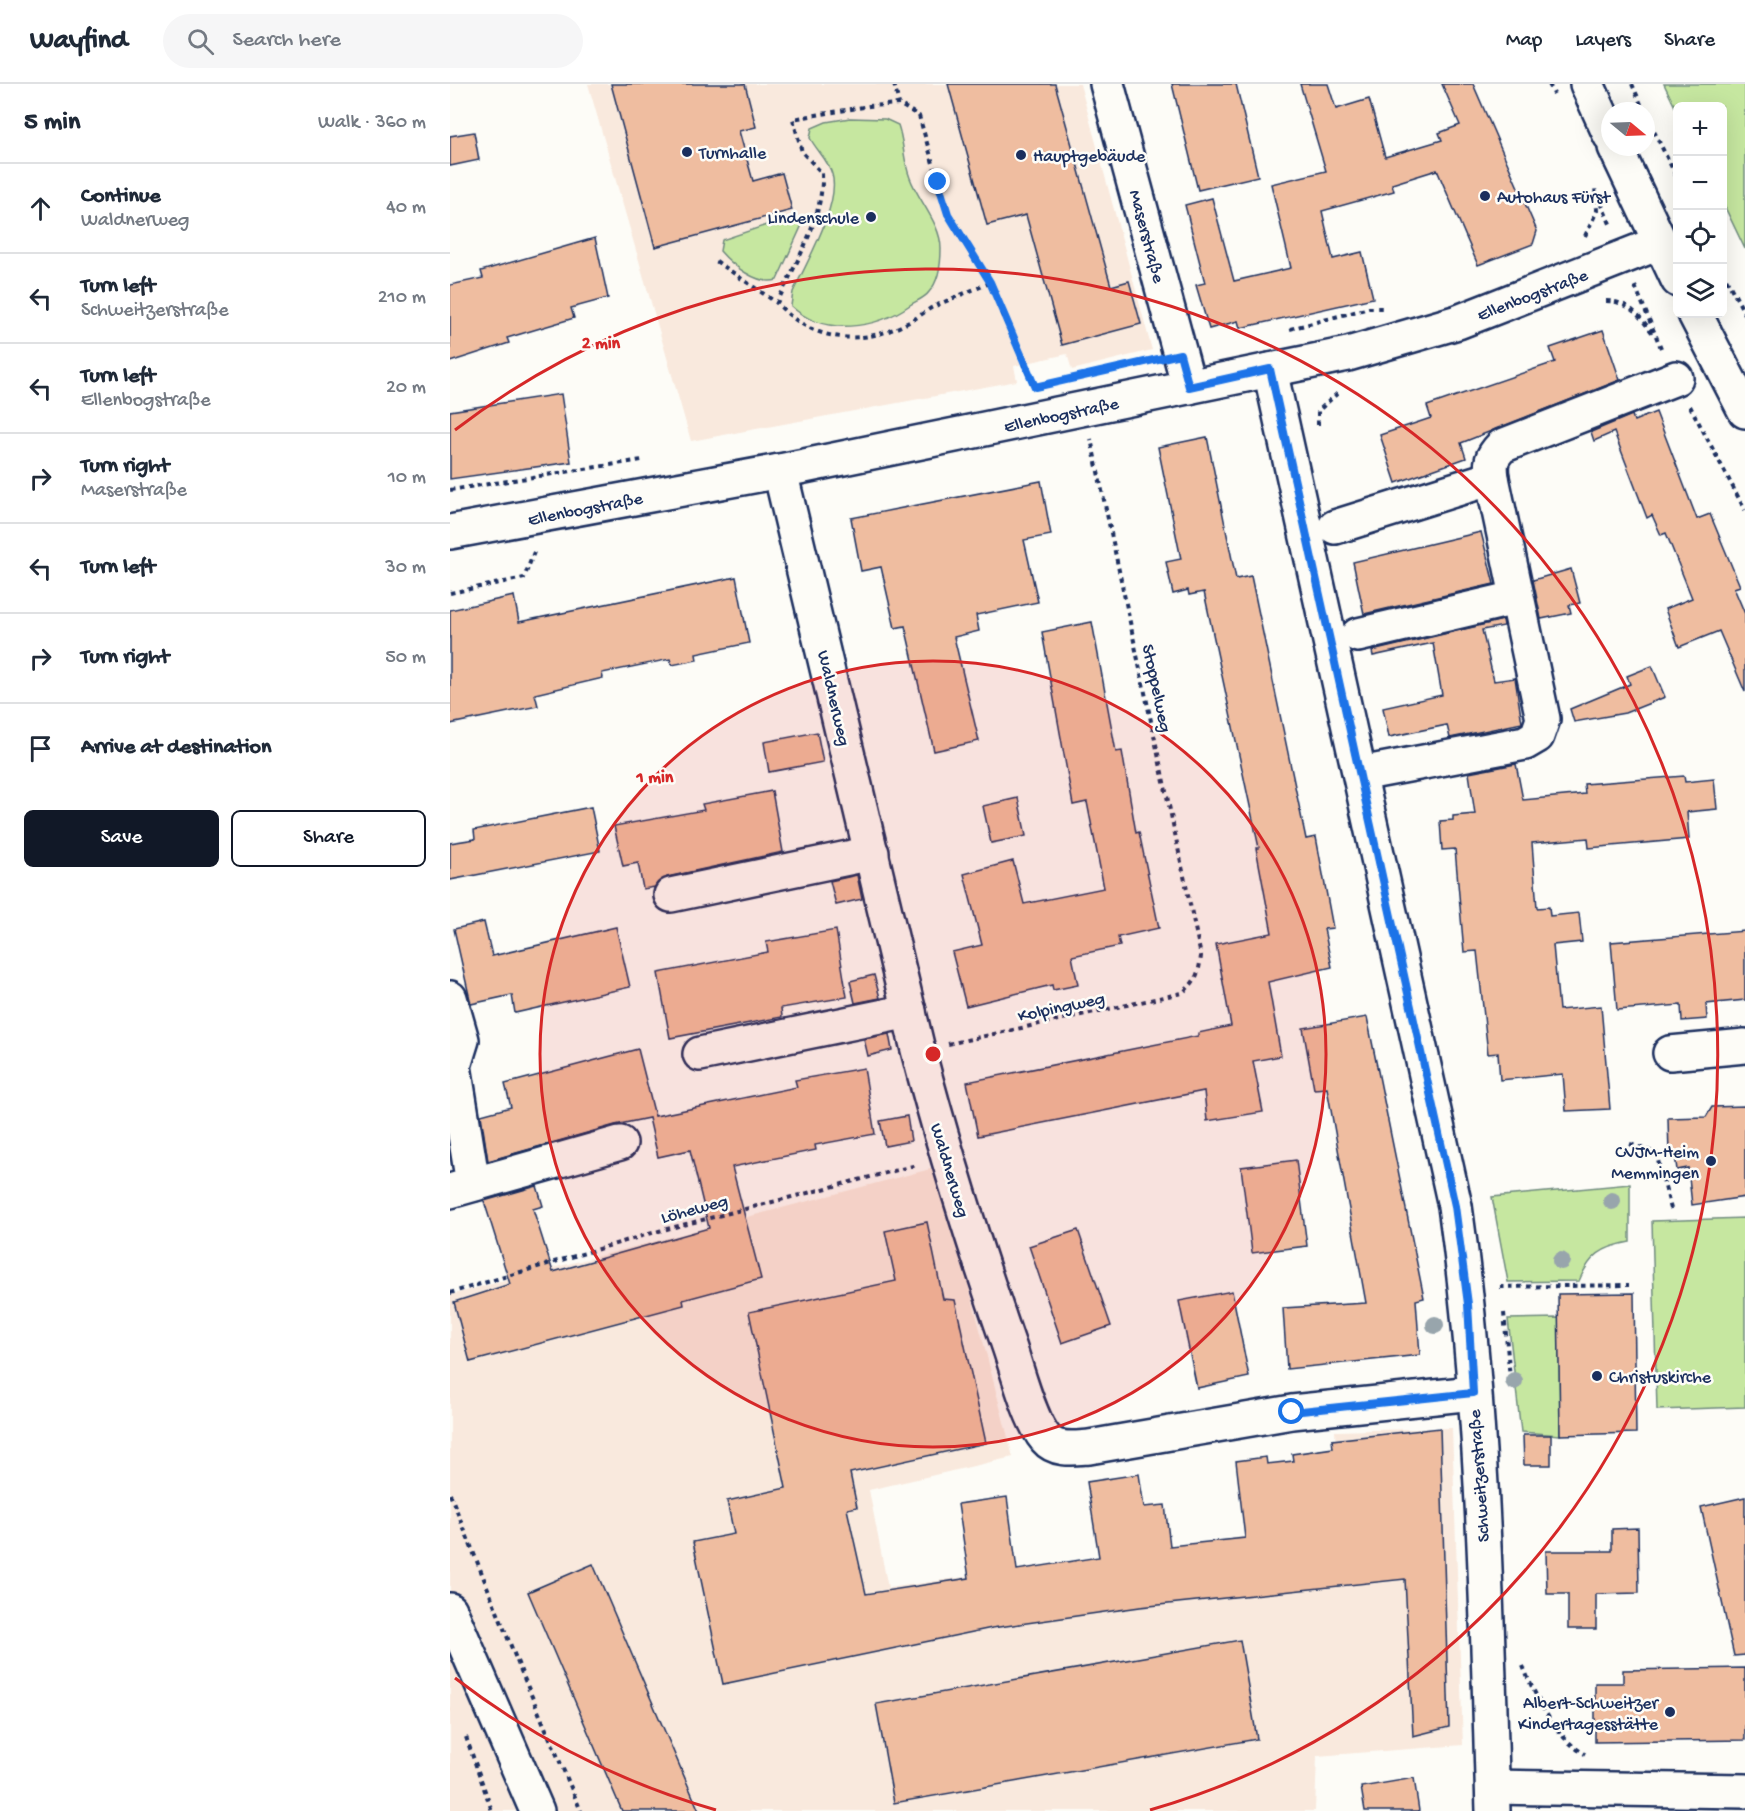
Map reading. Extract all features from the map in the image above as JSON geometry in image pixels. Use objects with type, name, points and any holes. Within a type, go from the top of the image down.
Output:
[{"type":"street","name":"Maserstraße","points":[[1107,84],[1189,387]]},
{"type":"street","points":[[1587,84],[1601,115]]},
{"type":"street","points":[[1619,156],[1673,272]]},
{"type":"street","name":"Ellenbogstraße","points":[[450,532],[780,471],[1348,354],[1458,322],[1659,243]]},
{"type":"street","points":[[1697,318],[1745,411]]},
{"type":"street","name":"Schweitzerstraße","points":[[1270,369],[1455,1206],[1468,1304],[1484,1573],[1493,1799]]},
{"type":"street","points":[[1360,774],[1525,743],[1538,735],[1543,719],[1492,478],[1490,464],[1492,455],[1502,446],[1676,378]]},
{"type":"street","name":"Waldnerweg","points":[[780,471],[918,1050],[947,1157],[1026,1395],[1045,1438],[1053,1444],[1068,1448],[1089,1447],[1292,1412],[1473,1393]]},
{"type":"street","points":[[1335,527],[1492,478]]},
{"type":"street","points":[[1358,635],[1516,598]]},
{"type":"street","points":[[670,895],[872,853]]},
{"type":"street","points":[[450,998],[462,1040],[454,1066],[462,1187],[620,1143]]},
{"type":"street","points":[[700,1054],[909,1011]]},
{"type":"street","points":[[1670,1053],[1745,1046]]},
{"type":"street","points":[[450,1610],[537,1811]]},
{"type":"street","points":[[1493,1799],[1745,1791]]},
{"type":"path","points":[[894,84],[899,104]]},
{"type":"path","points":[[1549,84],[1554,96]]},
{"type":"path","points":[[1632,84],[1640,102]]},
{"type":"path","points":[[777,303],[817,216],[823,192],[822,173],[802,152],[793,119],[869,106],[899,104],[919,116],[948,214],[990,282],[1035,387]]},
{"type":"path","points":[[1655,134],[1673,172]]},
{"type":"path","points":[[1591,178],[1654,335],[1745,510]]},
{"type":"path","points":[[1583,238],[1592,226],[1597,211],[1595,187]]},
{"type":"path","points":[[716,261],[777,303],[792,320],[809,330],[836,337],[861,337],[885,332],[990,282]]},
{"type":"path","points":[[1727,280],[1745,314]]},
{"type":"path","points":[[1288,330],[1369,308],[1390,310]]},
{"type":"path","points":[[1026,388],[1044,385]]},
{"type":"path","name":"Stoppelweg","points":[[1084,409],[1202,956],[1199,972]]},
{"type":"path","points":[[450,490],[650,459]]},
{"type":"path","name":"Kolpingweg","points":[[918,1050],[1182,993],[1193,984],[1199,972]]},
{"type":"path","points":[[1630,1144],[1656,1153],[1671,1209]]},
{"type":"path","name":"Löheweg","points":[[450,1293],[659,1231],[947,1157]]},
{"type":"path","points":[[1500,1287],[1629,1285]]},
{"type":"path","points":[[450,1494],[521,1671],[581,1811]]},
{"type":"path","points":[[465,1735],[492,1811]]},
{"type":"shaded area","name":"Lindenschule","points":[[588,84],[1080,84],[1152,350],[1072,370],[1067,354],[1014,366],[1017,381],[691,441]]},
{"type":"shaded area","points":[[938,1167],[1013,1457],[869,1490],[888,1588],[1340,1523],[1335,1431],[1452,1428],[1463,1745],[1317,1756],[1315,1811],[450,1811],[450,1295]]},
{"type":"green space","points":[[1664,84],[1745,84],[1745,249],[1727,211],[1727,102],[1673,103]]},
{"type":"green space","points":[[850,118],[885,119],[898,125],[910,178],[937,230],[941,260],[935,283],[923,298],[882,320],[850,326],[834,326],[804,316],[791,306],[793,292],[821,233],[832,201],[832,174],[810,138],[812,128],[826,122]]},
{"type":"green space","points":[[793,216],[802,221],[801,227],[777,280],[762,280],[746,273],[720,251],[722,240]]},
{"type":"green space","points":[[1630,1184],[1630,1242],[1598,1254],[1583,1272],[1579,1281],[1508,1282],[1492,1197]]},
{"type":"green space","points":[[1745,1218],[1745,1407],[1657,1410],[1652,1221]]},
{"type":"green space","points":[[1559,1318],[1560,1435],[1521,1432],[1508,1319]]},
{"type":"building","name":"Turnhalle","points":[[611,84],[745,84],[756,127],[739,131],[753,181],[782,173],[792,210],[655,247]]},
{"type":"building","name":"Hauptgebäude","points":[[948,84],[1055,84],[1111,286],[1129,281],[1141,324],[1062,345],[1026,215],[987,225]]},
{"type":"building","points":[[1172,84],[1236,84],[1258,176],[1198,190]]},
{"type":"building","points":[[1300,84],[1328,84],[1336,109],[1369,99],[1385,157],[1442,140],[1439,133],[1460,125],[1442,84],[1473,84],[1537,231],[1533,244],[1478,265],[1437,170],[1392,184],[1394,191],[1322,211],[1333,259],[1362,252],[1373,298],[1240,328],[1238,321],[1209,329],[1196,285],[1205,283],[1185,205],[1212,198],[1234,281],[1291,268],[1271,184],[1326,171]]},
{"type":"building","points":[[474,132],[479,160],[450,166],[450,136]]},
{"type":"building","points":[[595,238],[608,298],[571,308],[574,318],[507,338],[509,343],[450,362],[450,285],[483,278],[481,271]]},
{"type":"building","points":[[1603,330],[1620,380],[1461,443],[1466,458],[1396,483],[1380,435],[1431,418],[1427,406],[1555,362],[1550,348]]},
{"type":"building","points":[[561,394],[571,462],[450,479],[450,411]]},
{"type":"building","points":[[1656,412],[1697,519],[1710,514],[1740,586],[1734,588],[1745,614],[1745,692],[1719,631],[1679,647],[1665,609],[1692,598],[1666,533],[1661,535],[1652,515],[1647,518],[1614,432],[1594,441],[1591,432],[1632,415],[1634,421]]},
{"type":"building","points":[[1207,437],[1236,579],[1251,576],[1306,839],[1316,837],[1333,928],[1324,929],[1332,967],[1268,982],[1281,1056],[1253,1061],[1263,1112],[1207,1121],[1204,1091],[978,1136],[967,1082],[1198,1036],[1198,1033],[1231,1026],[1216,944],[1272,933],[1256,848],[1259,848],[1204,592],[1189,595],[1188,590],[1173,594],[1166,562],[1181,559],[1158,447]]},
{"type":"building","points":[[1041,481],[1051,535],[1024,540],[1038,602],[976,615],[979,631],[954,637],[979,741],[934,751],[905,626],[895,628],[881,567],[861,571],[851,518]]},
{"type":"building","points":[[1481,532],[1494,584],[1364,614],[1353,562]]},
{"type":"building","points":[[1571,569],[1580,603],[1569,605],[1571,613],[1541,619],[1533,580]]},
{"type":"building","points":[[736,577],[749,643],[696,654],[697,660],[672,665],[670,659],[602,673],[603,678],[535,694],[538,706],[450,724],[450,610],[514,596],[519,622]]},
{"type":"building","points":[[1503,620],[1504,626],[1482,630],[1494,681],[1515,678],[1522,723],[1450,738],[1447,725],[1389,737],[1383,708],[1442,695],[1433,643],[1373,656],[1372,651]]},
{"type":"building","points":[[1092,622],[1116,752],[1122,751],[1136,833],[1139,832],[1159,928],[1118,937],[1120,946],[1072,956],[1078,985],[1053,990],[1052,985],[966,1006],[952,952],[982,945],[964,874],[1013,861],[1024,904],[1104,888],[1087,802],[1073,805],[1042,632]]},
{"type":"building","points":[[1652,666],[1665,697],[1625,713],[1574,722],[1570,709],[1630,684],[1627,676]]},
{"type":"building","points":[[817,732],[823,762],[769,772],[764,742]]},
{"type":"building","points":[[1516,764],[1523,800],[1585,794],[1584,784],[1684,776],[1685,782],[1714,779],[1717,809],[1687,812],[1689,839],[1589,848],[1588,838],[1532,843],[1537,908],[1549,907],[1550,916],[1579,913],[1582,942],[1553,945],[1559,1010],[1601,1006],[1610,1109],[1566,1111],[1563,1074],[1500,1080],[1498,1053],[1488,1054],[1477,951],[1464,952],[1455,849],[1442,850],[1440,821],[1453,820],[1453,816],[1475,814],[1469,773]]},
{"type":"building","points":[[772,791],[783,852],[667,877],[655,887],[643,889],[638,863],[623,866],[614,826],[704,810],[702,804]]},
{"type":"building","points":[[1018,798],[1026,836],[991,843],[983,806]]},
{"type":"building","points":[[591,807],[600,851],[450,880],[450,843],[475,839],[474,830]]},
{"type":"building","points":[[857,875],[862,899],[836,905],[830,881]]},
{"type":"building","points":[[484,922],[492,956],[616,927],[630,987],[515,1013],[512,995],[471,1004],[454,929]]},
{"type":"building","points":[[836,930],[847,997],[781,1008],[782,1017],[670,1038],[658,973],[768,952],[766,942]]},
{"type":"building","points":[[1745,931],[1745,1000],[1706,1004],[1707,1019],[1682,1021],[1681,1005],[1617,1010],[1611,942]]},
{"type":"building","points":[[874,975],[880,998],[855,1003],[850,981]]},
{"type":"building","points":[[1367,1017],[1424,1298],[1416,1300],[1420,1355],[1287,1369],[1283,1308],[1366,1303],[1327,1088],[1314,1089],[1303,1028]]},
{"type":"building","points":[[889,1034],[892,1050],[868,1056],[864,1039]]},
{"type":"building","points":[[638,1049],[655,1116],[797,1087],[795,1080],[864,1068],[875,1134],[815,1145],[816,1150],[732,1167],[761,1279],[683,1300],[684,1305],[470,1362],[454,1302],[510,1284],[484,1201],[537,1186],[543,1206],[533,1209],[553,1272],[709,1228],[690,1150],[658,1157],[649,1118],[615,1125],[488,1161],[481,1115],[511,1107],[505,1084]]},
{"type":"building","name":"CVJM-Heim Memmingen","points":[[1745,1106],[1745,1197],[1692,1205],[1688,1168],[1677,1170],[1675,1155],[1669,1155],[1668,1118],[1706,1117],[1712,1107]]},
{"type":"building","points":[[907,1116],[911,1141],[885,1146],[880,1121]]},
{"type":"building","points":[[1296,1160],[1307,1246],[1252,1253],[1241,1167]]},
{"type":"building","points":[[927,1222],[943,1299],[955,1300],[986,1443],[850,1473],[857,1507],[847,1509],[866,1594],[969,1578],[958,1504],[1007,1497],[1017,1570],[1099,1557],[1087,1482],[1139,1474],[1144,1507],[1165,1505],[1170,1546],[1245,1538],[1236,1461],[1266,1457],[1267,1464],[1293,1461],[1292,1454],[1333,1448],[1332,1440],[1440,1428],[1449,1727],[1413,1736],[1405,1579],[1140,1607],[992,1628],[723,1684],[693,1542],[734,1534],[727,1501],[786,1488],[749,1312],[896,1281],[885,1231]]},
{"type":"building","points":[[1078,1230],[1111,1326],[1062,1343],[1029,1246]]},
{"type":"building","points":[[1232,1291],[1249,1377],[1197,1388],[1179,1301]]},
{"type":"building","name":"Christuskirche","points":[[1634,1293],[1636,1433],[1560,1435],[1558,1294]]},
{"type":"building","points":[[1523,1435],[1551,1435],[1551,1465],[1524,1465]]},
{"type":"building","points":[[1745,1497],[1745,1655],[1734,1656],[1701,1507]]},
{"type":"building","points":[[1638,1528],[1639,1593],[1596,1594],[1596,1629],[1568,1629],[1568,1594],[1547,1594],[1546,1551],[1612,1551],[1612,1529]]},
{"type":"building","points":[[593,1564],[699,1811],[622,1811],[528,1592]]},
{"type":"building","points":[[1240,1640],[1257,1739],[894,1803],[876,1704]]},
{"type":"building","name":"Albert-Schweitzer Kindertagesstätte","points":[[1745,1668],[1745,1740],[1595,1742],[1595,1683],[1623,1683],[1623,1670]]},
{"type":"building","points":[[1414,1778],[1419,1811],[1365,1811],[1361,1787]]},
{"type":"place","name":"Turnhalle","points":[[687,152]]},
{"type":"place","name":"Hauptgebäude","points":[[1021,155]]},
{"type":"place","name":"Autohaus Fürst","points":[[1485,196]]},
{"type":"place","name":"Lindenschule","points":[[871,217]]},
{"type":"place","name":"CVJM-Heim Memmingen","points":[[1711,1161]]},
{"type":"place","name":"Christuskirche","points":[[1597,1376]]},
{"type":"place","name":"Albert-Schweitzer Kindertagesstätte","points":[[1670,1712]]},
{"type":"route","points":[[938,182],[948,214],[990,282],[1035,387],[1180,354],[1189,387],[1270,369],[1455,1206],[1468,1304],[1473,1393],[1292,1412]]}]
